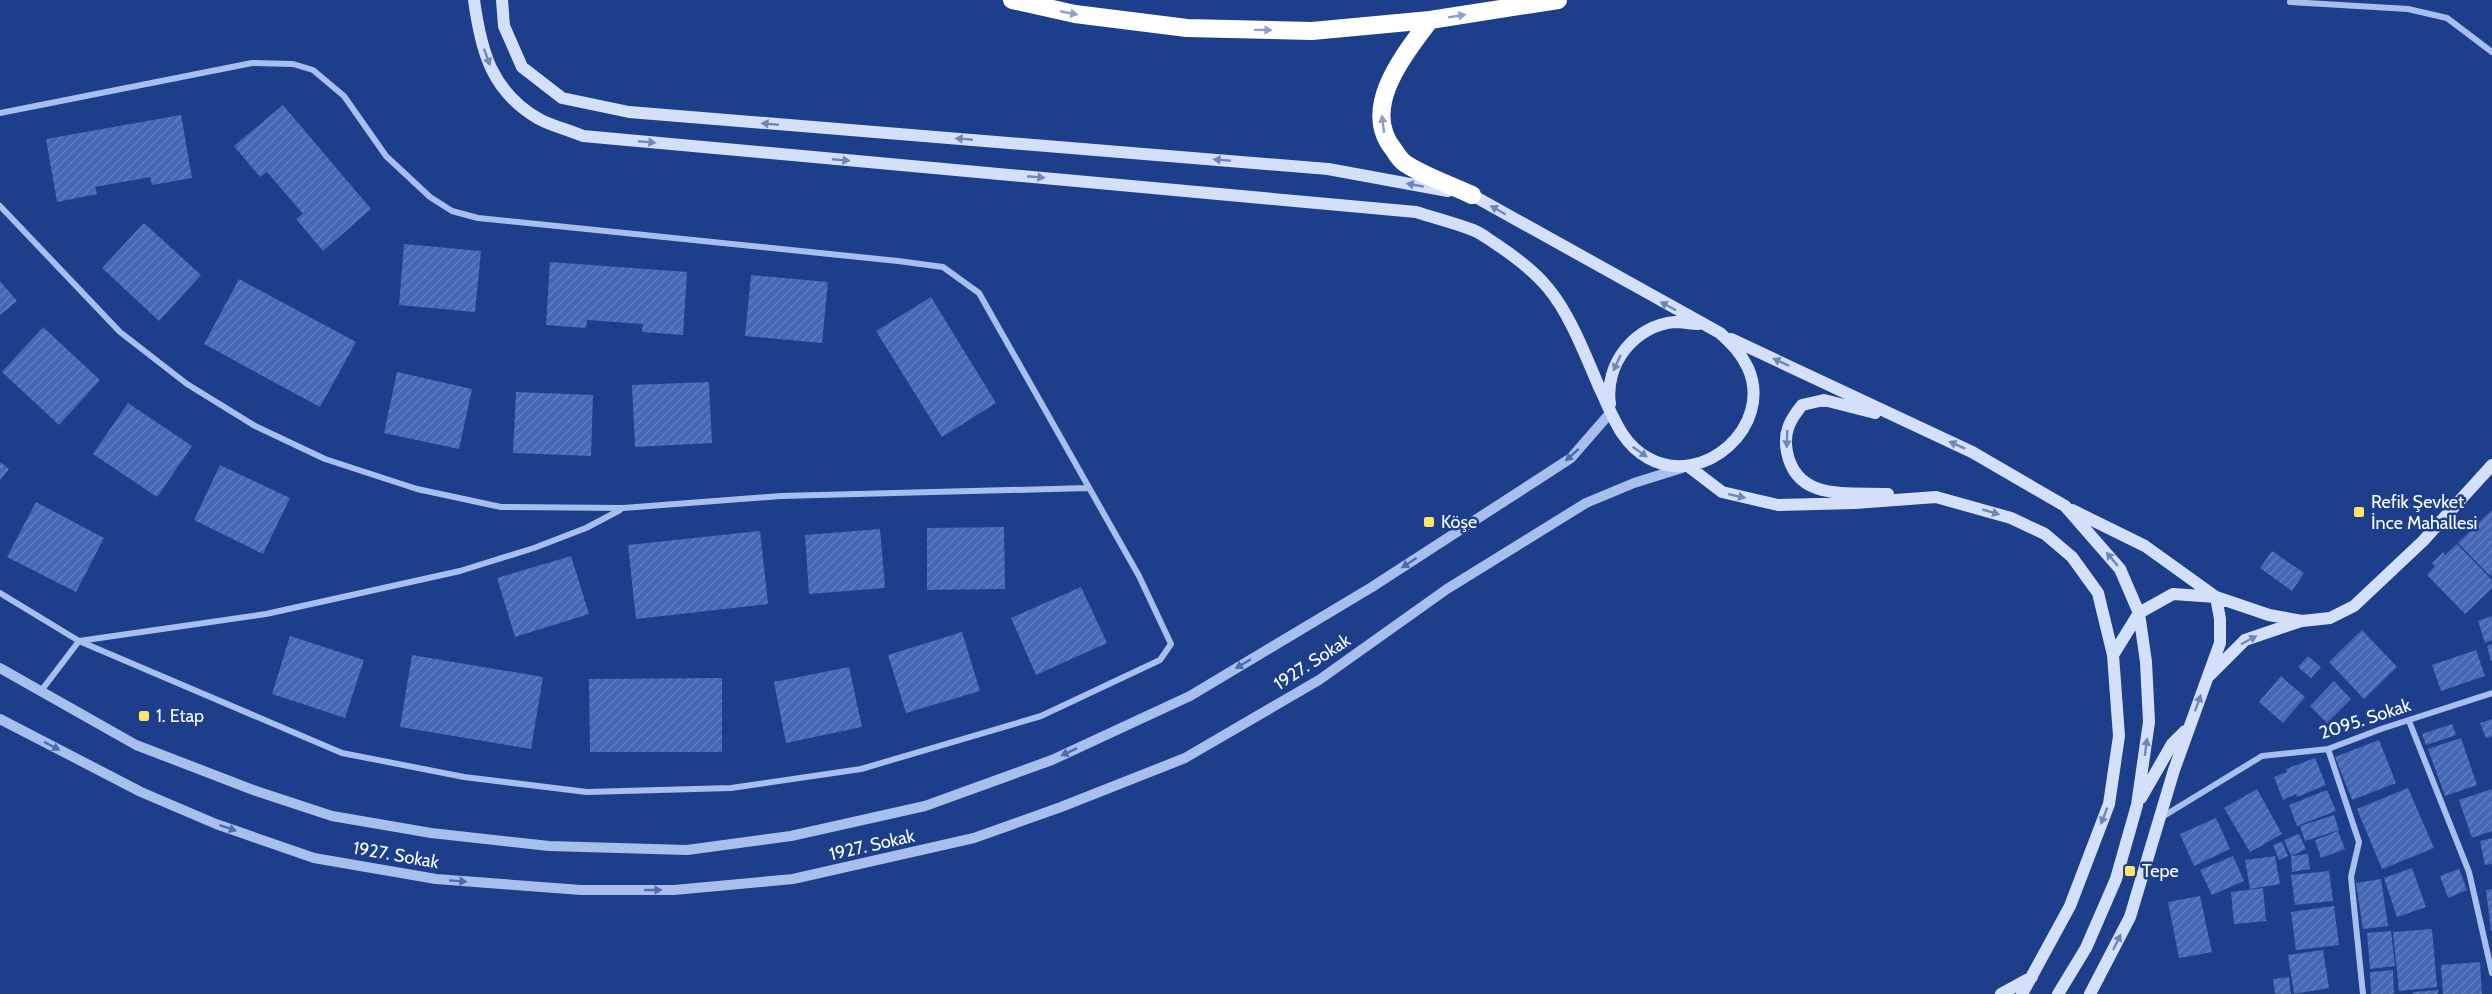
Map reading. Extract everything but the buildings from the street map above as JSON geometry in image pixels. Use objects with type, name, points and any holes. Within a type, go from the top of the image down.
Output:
[{"type":"highway","points":[[1012,0],[1074,14],[1187,28],[1312,31],[1430,20],[1558,0]]},
{"type":"highway","points":[[1430,20],[1401,59],[1384,93],[1383,128],[1388,144],[1404,163],[1472,195]]},
{"type":"main road","points":[[474,0],[477,22],[487,59],[503,91],[539,118],[583,136],[1416,212],[1475,230],[1513,255],[1549,288],[1577,336],[1618,429],[1630,445],[1650,459],[1670,465],[1688,466],[1704,462],[1719,455],[1738,439],[1749,417],[1753,394],[1749,370],[1738,349],[1719,333],[1472,195],[1328,169],[618,110],[562,98],[522,67],[504,26],[502,0]]},
{"type":"main road","points":[[1611,412],[1610,380],[1618,358],[1633,340],[1653,327],[1676,322],[1700,325],[1972,452],[2066,507],[2145,546],[2216,597],[2220,619],[2220,642],[2158,819],[2130,917],[2090,994]]},
{"type":"main road","points":[[1903,420],[1824,400],[1802,405],[1789,422],[1785,442],[1790,465],[1802,482],[1823,491],[1936,497],[2011,518],[2045,534],[2072,557],[2098,594],[2113,655],[2119,736],[2109,804],[2070,906],[2022,994]]},
{"type":"main road","points":[[2207,678],[2245,640],[2302,621],[2330,618],[2354,606],[2423,541],[2492,465]]},
{"type":"main road","points":[[1688,466],[1722,492],[1778,505],[1855,503],[1936,497]]},
{"type":"main road","points":[[2058,994],[2086,948],[2116,879],[2137,805],[2150,722],[2146,662],[2139,613],[2120,569],[2066,507]]},
{"type":"main road","points":[[2113,655],[2139,613],[2173,594],[2216,597],[2269,615],[2302,621]]},
{"type":"main road","points":[[2137,805],[2172,744],[2189,727]]},
{"type":"main road","points":[[2001,994],[2033,976]]},
{"type":"street","points":[[2290,2],[2408,9],[2447,18],[2492,52]]},
{"type":"street","points":[[0,113],[252,63],[293,64],[313,70],[344,96],[386,156],[430,197],[452,211],[478,218],[943,267],[979,293],[1139,576],[1171,645],[1160,660],[1041,716],[861,770],[731,788],[587,792],[464,777],[342,753],[79,640],[0,593]]},
{"type":"street","points":[[0,206],[120,332],[187,384],[255,426],[325,459],[417,489],[501,507],[622,508],[781,496],[1089,488]]},
{"type":"street","name":"1927. Sokak","points":[[0,668],[136,745],[256,791],[332,816],[431,833],[549,846],[687,850],[791,836],[925,806],[1052,760],[1190,696],[1372,587],[1571,458],[1611,412]]},
{"type":"street","name":"1927. Sokak","points":[[0,719],[141,792],[216,824],[314,858],[436,879],[582,890],[674,890],[794,879],[974,838],[1061,807],[1185,758],[1319,680],[1447,589],[1586,503],[1634,483],[1688,466]]},
{"type":"street","points":[[41,691],[79,640],[266,614],[460,571],[586,528],[622,508]]},
{"type":"street","name":"2095. Sokak","points":[[2158,819],[2262,756],[2328,749],[2489,693]]},
{"type":"street","points":[[2409,721],[2469,872],[2492,973]]},
{"type":"street","points":[[2328,749],[2359,842],[2351,877],[2363,994]]},
{"type":"place","name":"Refik Şevket İnce Mahallesi","points":[[2359,512]]},
{"type":"place","name":"Köşe","points":[[1429,522]]},
{"type":"place","name":"1. Etap","points":[[144,716]]},
{"type":"place","name":"Tepe","points":[[2130,871]]}]
